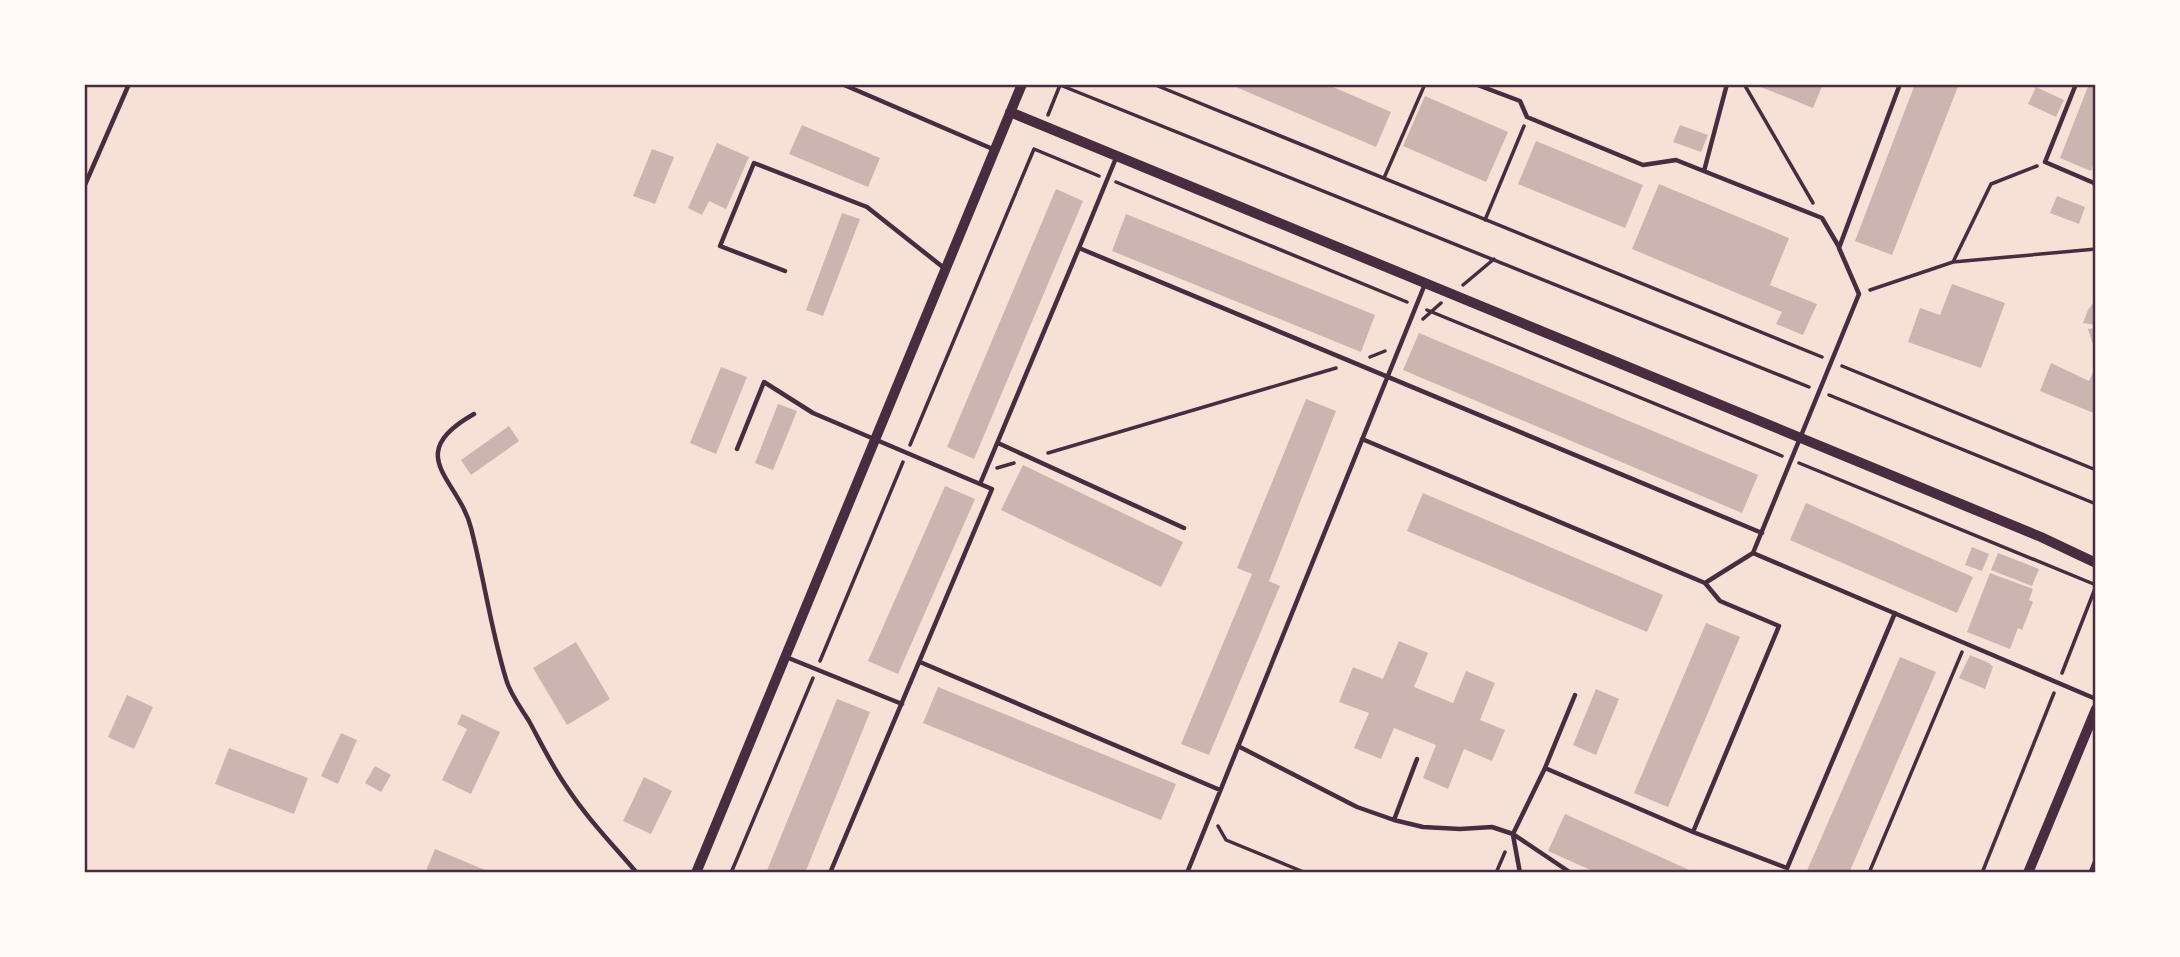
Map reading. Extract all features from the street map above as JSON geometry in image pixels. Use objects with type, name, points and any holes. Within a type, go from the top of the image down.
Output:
[{"type":"street","points":[[696,873],[1022,84]]},
{"type":"street","points":[[1010,112],[2041,537],[2096,563]]},
{"type":"street","points":[[2028,873],[2096,709]]},
{"type":"lane","points":[[84,187],[129,84]]},
{"type":"lane","points":[[842,84],[995,150]]},
{"type":"lane","points":[[1475,84],[1520,101],[1527,117],[1643,164],[1676,160],[1822,218],[1839,248],[1859,294],[1753,553],[1705,583]]},
{"type":"lane","points":[[1704,171],[1727,84]]},
{"type":"lane","points":[[1839,248],[1900,84]]},
{"type":"lane","points":[[2076,84],[2045,162],[2094,183],[2096,187]]},
{"type":"lane","points":[[980,484],[1117,156]]},
{"type":"lane","points":[[785,271],[720,246],[754,163],[867,207],[945,269]]},
{"type":"lane","points":[[1079,248],[1762,533]]},
{"type":"lane","points":[[1186,873],[1425,283]]},
{"type":"lane","points":[[737,449],[764,382],[813,413],[992,489],[830,873]]},
{"type":"lane","points":[[474,414],[459,422],[448,434],[440,445],[437,459],[443,476],[457,496],[470,524],[507,682],[566,787],[637,873]]},
{"type":"lane","points":[[1362,439],[1705,583],[1720,601],[1779,626],[1693,832]]},
{"type":"lane","points":[[998,443],[1184,528]]},
{"type":"lane","points":[[1753,553],[2096,699]]},
{"type":"lane","points":[[1545,768],[1786,870],[1895,613]]},
{"type":"lane","points":[[785,656],[902,705]]},
{"type":"lane","points":[[920,662],[1220,790]]},
{"type":"lane","points":[[1520,873],[1513,834],[1545,768],[1575,695]]},
{"type":"lane","points":[[1238,746],[1332,796],[1394,820],[1423,827],[1492,827],[1513,834],[1571,873]]},
{"type":"lane","points":[[1394,820],[1417,759]]},
{"type":"path","points":[[1153,84],[2096,470]]},
{"type":"path","points":[[1384,178],[1425,84]]},
{"type":"path","points":[[1744,84],[1822,218]]},
{"type":"path","points":[[1043,126],[1060,85],[2096,503]]},
{"type":"path","points":[[1485,220],[1527,117]]},
{"type":"path","points":[[731,873],[1034,149],[2096,585],[1982,873]]},
{"type":"path","points":[[1953,262],[1991,184],[2045,162]]},
{"type":"path","points":[[1859,294],[1953,262],[2096,249]]},
{"type":"path","points":[[985,471],[1381,354],[1494,259]]},
{"type":"path","points":[[1869,873],[1965,644]]},
{"type":"path","points":[[1212,814],[1226,840],[1306,873]]},
{"type":"path","points":[[2090,873],[2096,858]]},
{"type":"building","points":[[1229,84],[1326,84],[1391,112],[1376,147]]},
{"type":"building","points":[[1763,84],[1823,84],[1813,108],[1761,87]]},
{"type":"building","points":[[1915,84],[1959,84],[1892,255],[1855,241]]},
{"type":"building","points":[[2089,84],[2096,84],[2096,158],[2091,171],[2060,158]]},
{"type":"building","points":[[2036,87],[2064,100],[2056,117],[2028,104]]},
{"type":"building","points":[[1425,96],[1508,132],[1486,182],[1403,146]]},
{"type":"building","points":[[802,125],[880,158],[868,187],[789,154]]},
{"type":"building","points":[[1680,125],[1708,135],[1701,152],[1673,142]]},
{"type":"building","points":[[1536,141],[1643,185],[1625,228],[1518,184]]},
{"type":"building","points":[[717,143],[749,157],[726,209],[709,201],[702,215],[688,208]]},
{"type":"building","points":[[652,149],[674,157],[655,204],[633,196]]},
{"type":"building","points":[[1659,184],[1789,238],[1770,285],[1817,304],[1803,335],[1776,324],[1782,312],[1632,249]]},
{"type":"building","points":[[1056,189],[1083,201],[974,459],[947,447]]},
{"type":"building","points":[[2057,196],[2085,207],[2079,224],[2050,213]]},
{"type":"building","points":[[842,213],[860,219],[823,316],[806,310]]},
{"type":"building","points":[[1126,214],[1375,315],[1361,352],[1112,251]]},
{"type":"building","points":[[1952,284],[2005,303],[1981,368],[1908,342],[1920,308],[1940,315]]},
{"type":"building","points":[[2096,299],[2096,325],[2083,323],[2088,310]]},
{"type":"building","points":[[2096,328],[2096,348],[2088,329]]},
{"type":"building","points":[[1419,333],[1758,475],[1742,513],[1403,370]]},
{"type":"building","points":[[2051,363],[2089,381],[2096,366],[2096,414],[2040,391]]},
{"type":"building","points":[[721,367],[747,377],[716,454],[690,443]]},
{"type":"building","points":[[1306,399],[1336,411],[1269,581],[1280,586],[1209,755],[1181,744],[1252,574],[1237,568]]},
{"type":"building","points":[[778,404],[797,411],[773,470],[755,463]]},
{"type":"building","points":[[509,426],[519,441],[471,475],[461,460]]},
{"type":"building","points":[[1023,465],[1183,542],[1161,587],[1001,510]]},
{"type":"building","points":[[945,486],[975,499],[898,674],[868,661]]},
{"type":"building","points":[[1423,493],[1663,595],[1647,632],[1407,531]]},
{"type":"building","points":[[1806,503],[1973,577],[1957,613],[1790,540]]},
{"type":"building","points":[[1972,547],[1989,554],[1982,571],[1965,565]]},
{"type":"building","points":[[1998,553],[2039,569],[2032,586],[1991,570]]},
{"type":"building","points":[[1990,573],[2033,589],[2029,600],[2033,602],[2022,630],[2018,628],[2010,649],[1967,632]]},
{"type":"building","points":[[1706,623],[1740,637],[1668,807],[1634,793]]},
{"type":"building","points":[[1399,641],[1428,653],[1414,687],[1453,703],[1466,671],[1495,683],[1480,720],[1505,730],[1492,761],[1464,749],[1448,789],[1423,778],[1436,745],[1394,728],[1381,759],[1354,748],[1369,713],[1339,702],[1353,667],[1383,679]]},
{"type":"building","points":[[576,642],[610,699],[567,725],[533,668]]},
{"type":"building","points":[[1970,655],[1993,667],[1985,689],[1959,678]]},
{"type":"building","points":[[1900,657],[1936,672],[1849,873],[1806,873]]},
{"type":"building","points":[[938,687],[1176,784],[1161,820],[923,723]]},
{"type":"building","points":[[1596,689],[1619,699],[1596,755],[1573,745]]},
{"type":"building","points":[[127,695],[153,707],[134,749],[108,737]]},
{"type":"building","points":[[837,699],[870,712],[805,873],[766,873]]},
{"type":"building","points":[[462,714],[500,732],[471,794],[442,780],[467,729],[457,724]]},
{"type":"building","points":[[341,733],[357,740],[338,784],[321,776]]},
{"type":"building","points":[[229,748],[308,778],[294,814],[215,784]]},
{"type":"building","points":[[375,766],[391,775],[381,792],[365,783]]},
{"type":"building","points":[[644,777],[672,791],[651,834],[623,821]]},
{"type":"building","points":[[1565,814],[1696,873],[1597,873],[1548,851]]},
{"type":"building","points":[[435,849],[492,873],[425,873]]}]
